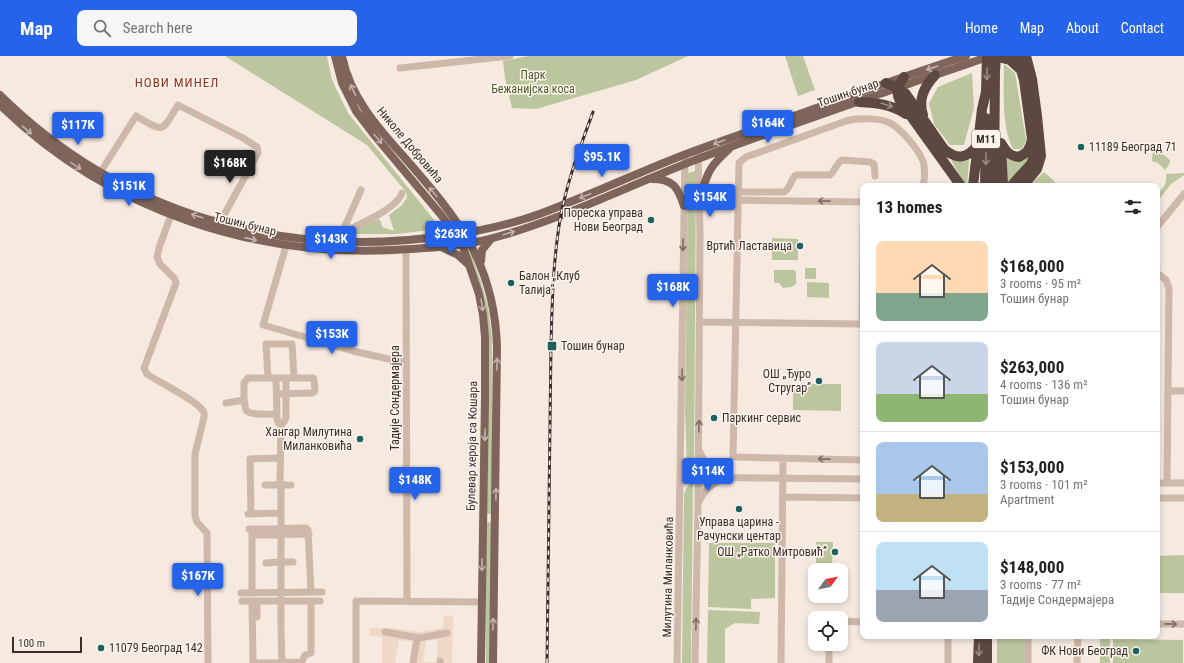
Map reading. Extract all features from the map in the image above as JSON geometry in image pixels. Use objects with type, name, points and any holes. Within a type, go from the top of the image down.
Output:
[{"type":"highway","name":"M11","points":[[988,56],[991,93],[994,183]]},
{"type":"highway","points":[[995,56],[1012,61],[1022,73]]},
{"type":"highway","name":"M11","points":[[985,183],[995,56]]},
{"type":"highway","points":[[1001,143],[1011,155],[1020,157],[1027,152],[1031,143],[1029,114],[1022,73],[1017,56]]},
{"type":"highway","points":[[1025,183],[1040,161],[1040,143],[1032,79],[1026,56]]},
{"type":"highway","points":[[1032,79],[1034,56]]},
{"type":"highway","points":[[925,121],[921,99],[925,87],[935,75]]},
{"type":"highway","points":[[904,78],[898,88],[897,95],[900,101],[959,183]]},
{"type":"highway","points":[[886,84],[898,88],[908,97],[944,149],[951,155],[956,157],[967,155],[977,146]]},
{"type":"highway","points":[[973,183],[982,109],[991,93],[997,103],[1003,183]]},
{"type":"highway","points":[[858,102],[886,104],[900,110],[911,118]]},
{"type":"highway","points":[[1014,183],[1031,164],[1040,143]]},
{"type":"highway","points":[[978,663],[979,639]]},
{"type":"highway","points":[[987,639],[987,663]]},
{"type":"main road","name":"Николе Добровића","points":[[335,56],[342,83],[356,111],[456,234]]},
{"type":"main road","name":"Николе Добровића","points":[[342,56],[346,72],[357,98],[370,117],[442,202],[465,233],[466,244]]},
{"type":"main road","name":"Тошин бунар","points":[[98,176],[218,226],[256,240],[286,246],[356,251],[406,250],[466,244],[491,239],[543,222],[685,164],[698,154],[966,56]]},
{"type":"main road","name":"Тошин бунар","points":[[98,176],[141,202],[171,214],[218,226],[286,238],[338,242],[389,242],[437,237],[465,233],[525,219],[685,155],[698,154],[733,146],[988,56]]},
{"type":"main road","points":[[0,95],[44,134],[71,153],[98,176]]},
{"type":"main road","points":[[0,105],[48,147],[98,176]]},
{"type":"main road","points":[[700,197],[706,177],[712,166],[733,146]]},
{"type":"main road","points":[[649,179],[666,180],[672,183],[679,192],[684,206]]},
{"type":"main road","points":[[437,237],[443,229],[444,222],[442,216]]},
{"type":"main road","name":"Булевар хероја са Кошара","points":[[456,234],[466,244],[481,264],[493,301],[497,336],[493,663]]},
{"type":"main road","points":[[481,264],[482,250],[491,239]]},
{"type":"main road","name":"Булевар хероја са Кошара","points":[[466,244],[471,268],[481,301],[485,337],[481,663]]},
{"type":"main road","points":[[439,246],[458,255],[471,268]]},
{"type":"main road","points":[[483,518],[490,516],[495,519]]},
{"type":"street","points":[[400,68],[510,56]]},
{"type":"street","name":"Тошин бунар","points":[[98,176],[136,116],[156,128],[162,128],[166,126],[178,105],[228,131],[239,135],[255,146],[258,150],[258,153],[218,226]]},
{"type":"street","points":[[860,460],[733,457],[737,192],[739,163],[742,159],[822,129],[852,120],[884,121],[891,124],[904,135],[922,160],[924,170],[923,183]]},
{"type":"street","points":[[695,663],[700,322],[700,197],[698,154]]},
{"type":"street","name":"Милутина Миланковића","points":[[677,663],[685,155]]},
{"type":"street","points":[[737,192],[784,192],[787,190],[793,177],[796,175],[830,175],[837,163],[842,160],[870,162],[874,164],[875,176]]},
{"type":"street","points":[[338,242],[344,232],[361,190]]},
{"type":"street","points":[[344,232],[390,207],[398,200],[402,193]]},
{"type":"street","points":[[1160,223],[1184,194]]},
{"type":"street","points":[[737,200],[860,202]]},
{"type":"street","points":[[171,214],[157,257],[160,264],[175,279],[176,283],[144,368],[147,374],[191,401],[201,408],[204,413],[195,454],[195,516],[198,523],[207,534],[211,662]]},
{"type":"street","points":[[286,246],[263,325],[353,351],[406,362]]},
{"type":"street","name":"Тадије Сондермајера","points":[[406,250],[407,601]]},
{"type":"street","points":[[1160,275],[1166,280],[1169,288],[1167,483]]},
{"type":"street","points":[[700,322],[860,324]]},
{"type":"street","points":[[268,378],[264,341],[294,341],[290,378],[286,394],[286,420],[280,424]]},
{"type":"street","points":[[276,394],[312,393],[315,391],[313,378],[248,378],[244,383],[245,409],[254,414],[277,414]]},
{"type":"street","points":[[276,378],[277,422],[280,424],[282,662]]},
{"type":"street","points":[[1169,391],[1184,391]]},
{"type":"street","points":[[226,403],[244,400]]},
{"type":"street","points":[[698,446],[709,467],[726,478]]},
{"type":"street","points":[[280,458],[254,459],[254,472],[251,472],[250,498],[255,498],[251,514],[281,513]]},
{"type":"street","points":[[781,663],[782,458]]},
{"type":"street","points":[[681,477],[860,479]]},
{"type":"street","points":[[698,506],[700,499],[707,489],[713,484],[726,478]]},
{"type":"street","points":[[1160,483],[1184,483]]},
{"type":"street","points":[[265,485],[291,485]]},
{"type":"street","points":[[782,497],[860,498]]},
{"type":"street","points":[[1160,498],[1184,498]]},
{"type":"street","points":[[254,593],[252,575],[252,532],[281,532],[306,528],[309,534],[308,601],[311,653],[305,655],[302,662],[257,663],[257,645],[256,642],[252,641],[252,619],[257,617],[254,601]]},
{"type":"street","points":[[266,563],[293,562]]},
{"type":"street","points":[[241,593],[322,592]]},
{"type":"street","points":[[242,601],[320,601]]},
{"type":"street","points":[[356,663],[356,601],[482,602]]},
{"type":"street","points":[[848,621],[860,622]]},
{"type":"street","points":[[1160,624],[1184,624]]},
{"type":"street","points":[[385,632],[417,638],[447,633]]},
{"type":"street","points":[[413,663],[417,638]]},
{"type":"street","points":[[948,639],[948,663]]},
{"type":"street","points":[[1028,639],[1028,663]]},
{"type":"street","points":[[1077,663],[1078,639]]},
{"type":"street","points":[[829,651],[829,663]]},
{"type":"green space","points":[[225,56],[327,56],[332,80],[348,113],[435,221],[435,225],[430,230],[397,234],[348,234],[351,231],[379,219],[382,227],[394,231],[389,215],[401,206],[407,198],[406,192],[367,145]]},
{"type":"green space","name":"Парк Бежанијска коса","points":[[529,56],[688,56],[636,80],[536,109],[512,108],[505,78],[503,61]]},
{"type":"green space","points":[[785,56],[803,56],[815,90],[798,96]]},
{"type":"green space","points":[[1004,64],[1015,73],[1026,140],[1022,149],[1013,149],[1009,140],[1004,108]]},
{"type":"green space","points":[[972,73],[974,108],[964,145],[950,145],[934,124],[929,103],[938,87]]},
{"type":"green space","points":[[1153,146],[1170,160],[1170,163],[1165,170],[1158,163],[1152,161]]},
{"type":"green space","points":[[1007,152],[1033,155],[1009,183],[1007,183]]},
{"type":"green space","points":[[969,159],[967,183],[964,183],[951,160]]},
{"type":"green space","points":[[696,171],[694,467],[687,467],[685,411],[688,173]]},
{"type":"green space","points":[[1044,172],[1055,183],[1032,183]]},
{"type":"green space","points":[[1184,173],[1184,175],[1171,184],[1160,198],[1160,191],[1166,180],[1166,174]]},
{"type":"green space","points":[[772,238],[798,239],[798,260],[772,260]]},
{"type":"green space","points":[[471,254],[480,278],[488,307],[492,337],[492,514],[487,514],[487,334],[468,255]]},
{"type":"green space","points":[[805,268],[816,268],[816,279],[805,279]]},
{"type":"green space","points":[[774,270],[795,270],[796,284],[791,287],[783,288],[779,283],[774,283]]},
{"type":"green space","points":[[807,282],[829,283],[829,298],[807,297]]},
{"type":"green space","points":[[793,384],[841,384],[841,411],[793,410]]},
{"type":"green space","points":[[692,482],[691,663],[682,663],[684,494]]},
{"type":"green space","points":[[486,523],[492,523],[490,663],[486,663]]},
{"type":"green space","points":[[816,542],[833,542],[832,563],[816,563]]},
{"type":"green space","points":[[709,543],[775,543],[775,598],[751,599],[751,609],[708,607]]},
{"type":"green space","points":[[1184,555],[1184,593],[1160,593],[1160,556]]},
{"type":"green space","points":[[708,610],[760,612],[759,624],[735,623],[725,629],[725,663],[707,663]]},
{"type":"green space","points":[[997,639],[1025,639],[1025,663],[997,663]]},
{"type":"green space","points":[[1100,639],[1110,639],[1110,663],[1100,663]]},
{"type":"green space","name":"ФК Нови Београд","points":[[1113,639],[1183,640],[1183,663],[1113,663]]},
{"type":"shaded area","points":[[444,615],[453,616],[452,663],[410,663],[413,642],[399,640],[395,663],[382,663],[382,637],[369,636],[370,628],[394,628],[419,632],[443,628]],"holes":[[[437,639],[437,662],[423,662],[426,641]]]},
{"type":"railway","points":[[547,663],[551,345],[554,270],[559,226],[565,197],[593,112]]},
{"type":"place","name":"11189 Београд 71","points":[[1081,147]]},
{"type":"place","name":"Пореска управа Нови Београд","points":[[651,220]]},
{"type":"place","name":"Вртић Ластавица","points":[[800,246]]},
{"type":"place","name":"Балон „Клуб Талија”","points":[[511,283]]},
{"type":"place","name":"Тошин бунар","points":[[552,346]]},
{"type":"place","name":"ОШ „Ђуро Стругар”","points":[[819,381]]},
{"type":"place","name":"Паркинг сервис","points":[[714,418]]},
{"type":"place","name":"Хангар Милутина Миланковића","points":[[360,439]]},
{"type":"place","name":"Управа царина - Рачунски центар","points":[[739,509]]},
{"type":"place","name":"ОШ „Ратко Митровић”","points":[[835,552]]},
{"type":"place","name":"11079 Београд 142","points":[[101,648]]},
{"type":"place","name":"ФК Нови Београд","points":[[1136,651]]},
{"type":"district","name":"НОВИ МИНЕЛ","points":[[177,82]]}]
